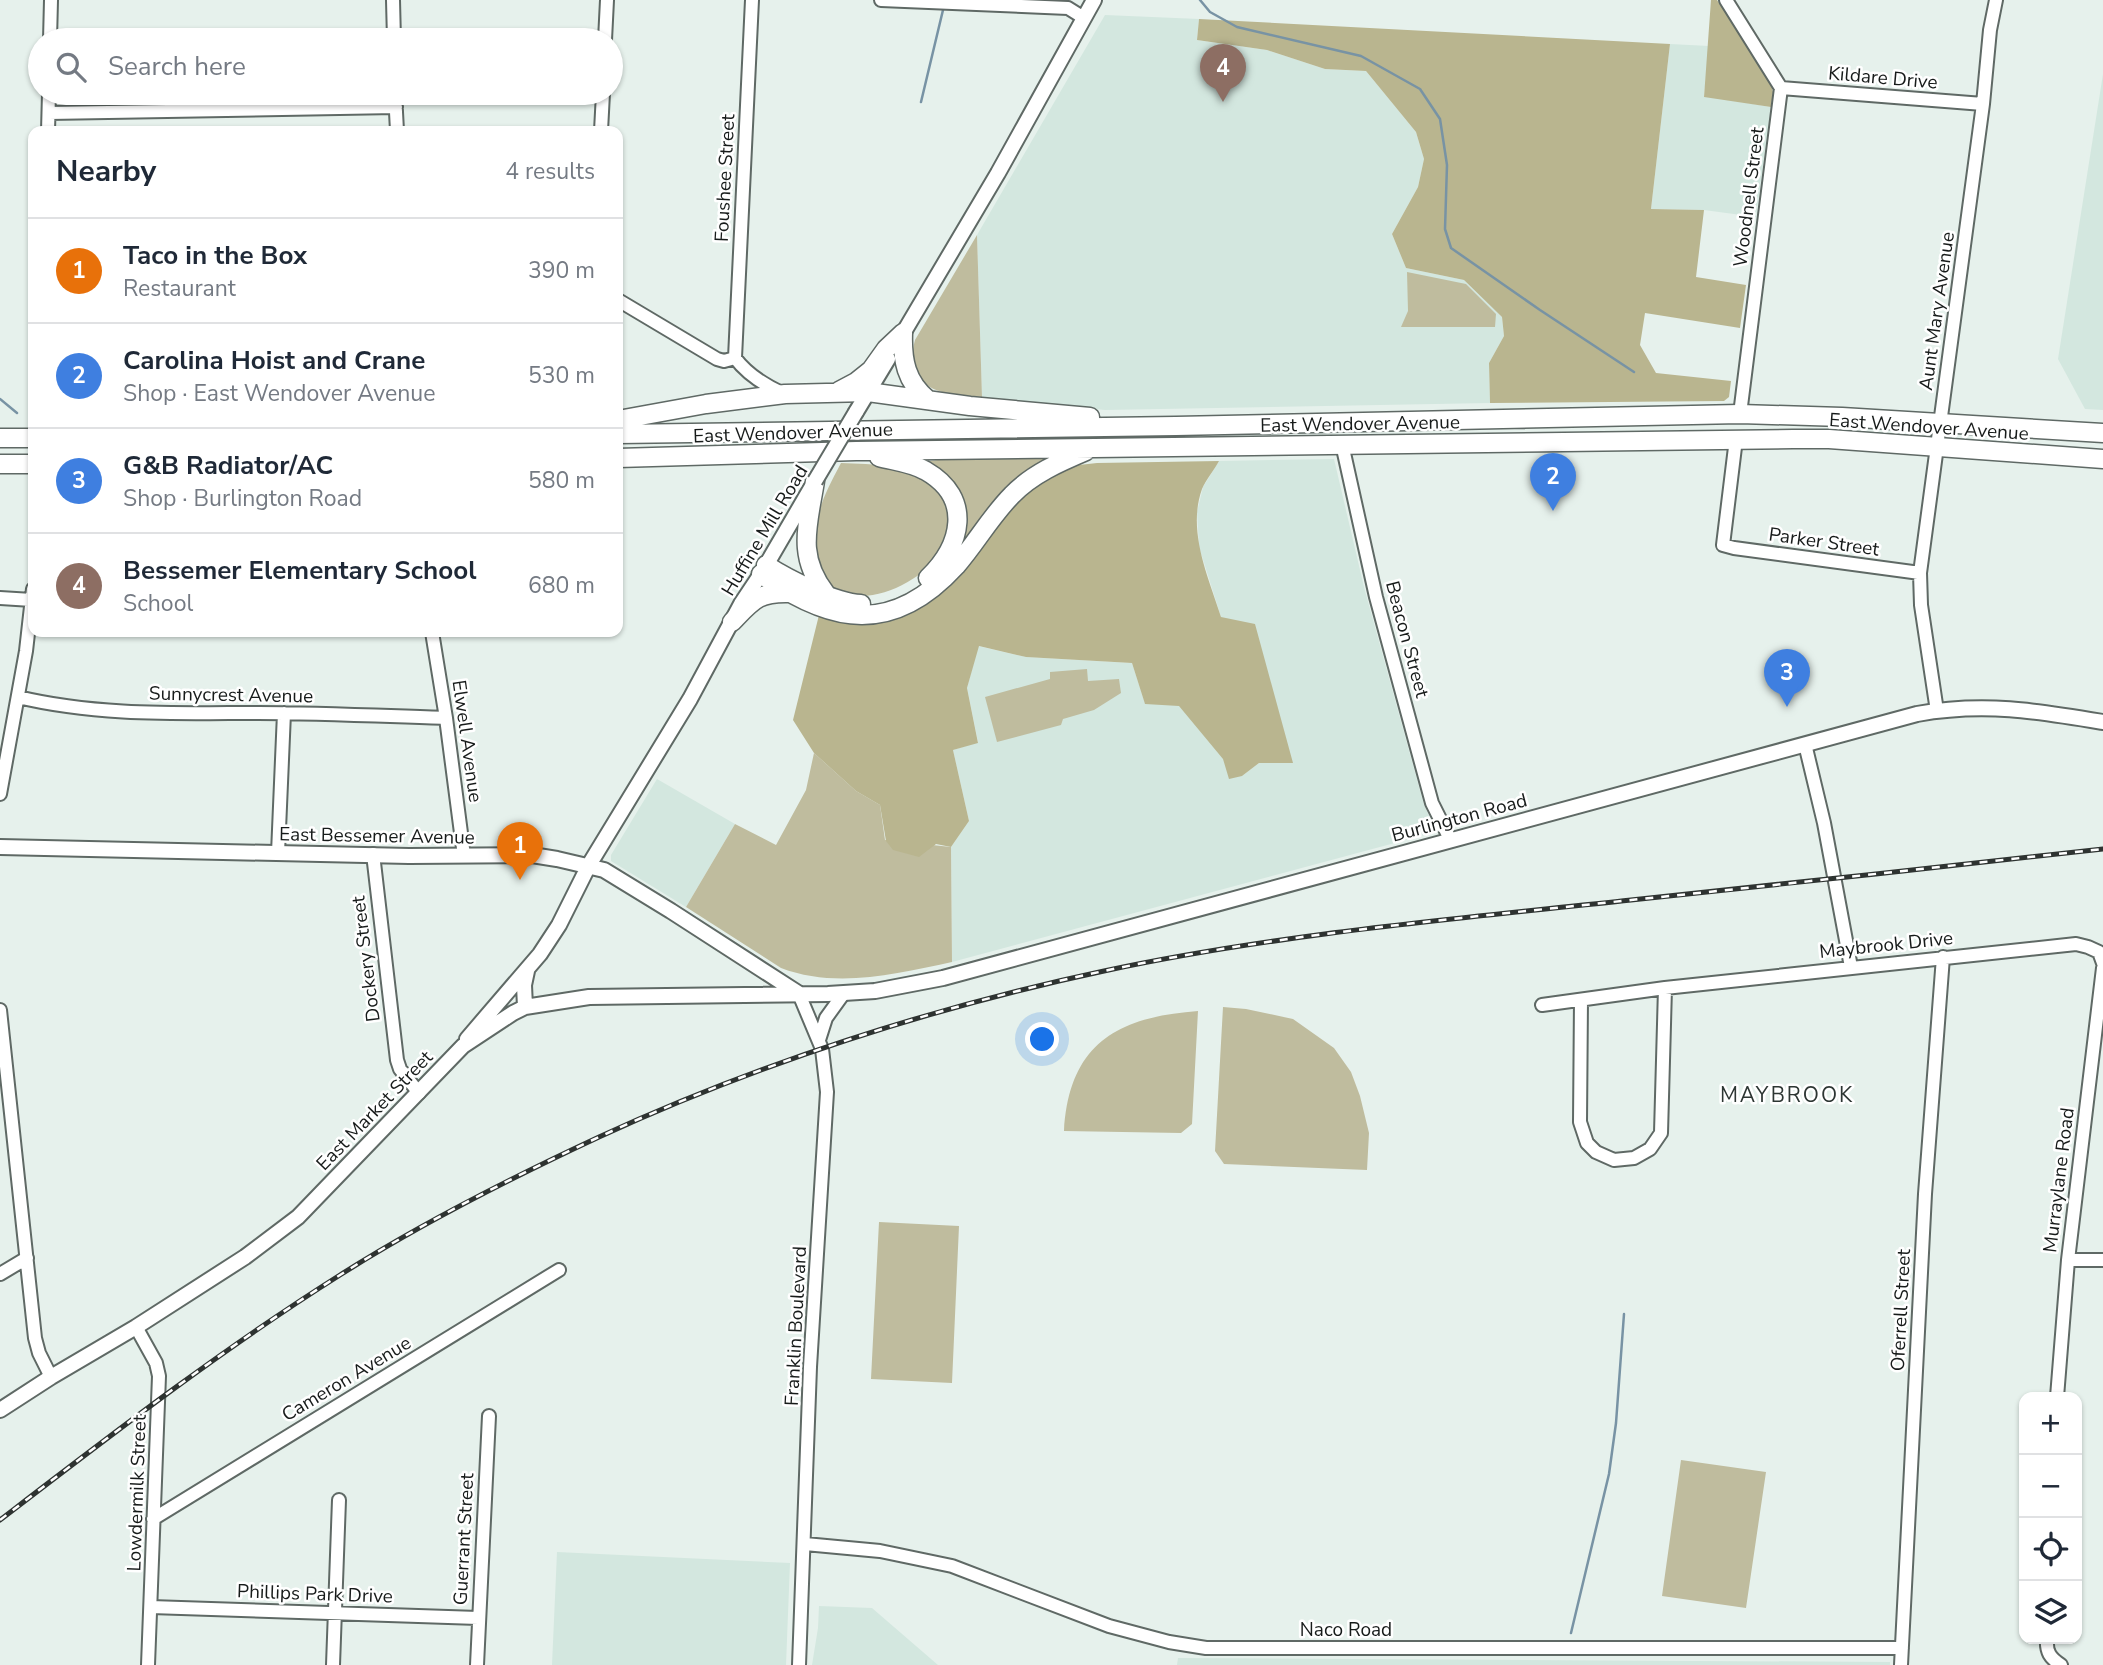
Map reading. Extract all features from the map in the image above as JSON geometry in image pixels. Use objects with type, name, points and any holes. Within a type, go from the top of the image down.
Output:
[{"type":"highway","points":[[836,392],[856,382],[871,370],[886,349],[903,333]]},
{"type":"highway","points":[[903,333],[905,370],[918,392],[928,400]]},
{"type":"highway","points":[[623,419],[706,404],[785,394],[868,392],[1015,411],[1176,426]]},
{"type":"highway","name":"East Wendover Avenue","points":[[623,435],[1740,414],[2103,433]]},
{"type":"highway","points":[[0,438],[28,438]]},
{"type":"highway","name":"East Wendover Avenue","points":[[623,458],[1096,447],[1829,439],[2103,458]]},
{"type":"highway","points":[[764,570],[790,593],[826,610],[859,615],[888,612],[908,606],[922,598],[944,578],[1013,494],[1033,477],[1096,447]]},
{"type":"highway","points":[[764,570],[850,604],[864,604],[896,597],[915,588],[941,564],[956,536],[958,508],[950,490],[924,469],[856,451]]},
{"type":"highway","points":[[0,464],[28,464]]},
{"type":"highway","points":[[815,481],[806,541],[807,560],[814,579],[826,594]]},
{"type":"highway","points":[[732,622],[761,595],[790,593]]},
{"type":"main road","name":"Huffine Mill Road","points":[[463,1046],[470,1033],[540,954],[559,925],[589,866],[690,699],[732,622],[998,173],[1094,0]]},
{"type":"main road","name":"Burlington Road","points":[[828,994],[875,991],[943,978],[1897,719],[1937,711],[2003,707],[2103,722]]},
{"type":"main road","name":"East Bessemer Avenue","points":[[0,846],[373,855],[532,855],[604,870],[799,994]]},
{"type":"main road","points":[[519,1010],[527,969]]},
{"type":"main road","points":[[513,986],[512,1002],[519,1010]]},
{"type":"main road","name":"East Market Street","points":[[0,1410],[136,1327],[245,1256],[298,1217],[463,1046],[519,1010],[589,997],[828,994]]},
{"type":"street","points":[[50,28],[51,0]]},
{"type":"street","points":[[393,0],[394,28]]},
{"type":"street","points":[[606,28],[607,0]]},
{"type":"street","name":"Foushee Street","points":[[735,358],[752,0]]},
{"type":"street","points":[[881,0],[1068,8],[1084,18]]},
{"type":"street","points":[[1726,0],[1781,88]]},
{"type":"street","name":"Aunt Mary Avenue","points":[[1937,711],[1921,605],[1920,573],[1996,0]]},
{"type":"street","name":"Kildare Drive","points":[[1781,88],[1983,104]]},
{"type":"street","name":"Woodnell Street","points":[[1740,414],[1781,88]]},
{"type":"street","points":[[48,126],[49,105]]},
{"type":"street","points":[[601,126],[602,105]]},
{"type":"street","points":[[49,113],[396,107],[397,126]]},
{"type":"street","points":[[623,303],[717,359],[735,358],[741,366],[772,389],[785,394]]},
{"type":"street","name":"Parker Street","points":[[1736,439],[1723,545],[1920,573]]},
{"type":"street","name":"Beacon Street","points":[[1342,444],[1376,597],[1432,803],[1450,839]]},
{"type":"street","points":[[0,598],[28,595]]},
{"type":"street","points":[[0,794],[28,628]]},
{"type":"street","name":"Elwell Avenue","points":[[433,637],[464,856]]},
{"type":"street","name":"Sunnycrest Avenue","points":[[18,697],[112,712],[446,718]]},
{"type":"street","points":[[278,853],[284,713]]},
{"type":"street","points":[[1805,744],[1824,823],[1851,968]]},
{"type":"street","name":"Dockery Street","points":[[373,855],[397,1060],[400,1069],[419,1093]]},
{"type":"street","name":"Maybrook Drive","points":[[1542,1005],[1665,988],[2076,944],[2099,952],[2103,965]]},
{"type":"street","name":"Oferrell Street","points":[[1901,1665],[1925,1194],[1943,957]]},
{"type":"street","name":"Murraylane Road","points":[[2057,1392],[2068,1260],[2103,965]]},
{"type":"street","points":[[1581,1000],[1580,1122],[1587,1143],[1596,1153],[1614,1160],[1634,1158],[1650,1149],[1661,1133],[1665,988]]},
{"type":"street","points":[[819,1041],[826,1018],[844,993]]},
{"type":"street","name":"Franklin Boulevard","points":[[799,994],[825,1061],[827,1092],[810,1367],[799,1665]]},
{"type":"street","points":[[0,1010],[35,1338],[51,1377]]},
{"type":"street","points":[[0,1274],[27,1258]]},
{"type":"street","points":[[2068,1260],[2103,1260]]},
{"type":"street","name":"Cameron Avenue","points":[[153,1519],[559,1270]]},
{"type":"street","name":"Lowdermilk Street","points":[[136,1327],[156,1363],[159,1376],[148,1665]]},
{"type":"street","name":"Guerrant Street","points":[[477,1665],[489,1416]]},
{"type":"street","points":[[333,1665],[339,1500]]},
{"type":"street","name":"Naco Road","points":[[805,1544],[880,1551],[952,1566],[1110,1626],[1169,1642],[1206,1648],[1902,1648]]},
{"type":"street","name":"Phillips Park Drive","points":[[150,1606],[478,1618]]},
{"type":"street","points":[[2046,1644],[2051,1658],[2062,1665]]},
{"type":"shaded area","points":[[1711,0],[1717,0],[1770,78],[1773,92],[1771,107],[1704,97]]},
{"type":"shaded area","points":[[1105,15],[1199,19],[1197,40],[1267,50],[1325,69],[1366,71],[1416,132],[1424,159],[1418,187],[1392,234],[1406,268],[1464,280],[1502,317],[1504,336],[1489,363],[1490,403],[1105,410],[982,397],[977,235]]},
{"type":"shaded area","points":[[1199,19],[1670,44],[1651,209],[1704,210],[1696,277],[1746,285],[1740,328],[1645,313],[1640,345],[1656,373],[1731,381],[1729,397],[1724,401],[1490,403],[1489,363],[1504,336],[1502,317],[1464,280],[1406,268],[1392,234],[1418,187],[1424,159],[1416,132],[1366,71],[1325,69],[1267,50],[1197,40]]},
{"type":"shaded area","points":[[1670,44],[1709,46],[1704,96],[1771,107],[1756,217],[1704,210],[1651,209]]},
{"type":"shaded area","points":[[2103,74],[2103,410],[2085,409],[2058,359]]},
{"type":"shaded area","points":[[977,235],[982,397],[933,389],[919,377],[913,354],[915,340]]},
{"type":"shaded area","points":[[1407,272],[1466,284],[1496,314],[1495,327],[1401,327],[1408,311]]},
{"type":"shaded area","points":[[1055,455],[958,554],[963,535],[929,466],[930,461],[970,456]]},
{"type":"shaded area","points":[[1334,459],[1364,587],[1424,805],[1434,827],[1432,833],[952,962],[951,847],[969,821],[953,750],[978,742],[967,688],[978,646],[1026,657],[1132,663],[1145,703],[1179,705],[1224,759],[1242,776],[1259,763],[1221,617],[1199,547],[1197,512],[1203,487],[1219,461]]},
{"type":"shaded area","points":[[1219,461],[1202,489],[1198,505],[1198,537],[1205,570],[1221,617],[1255,624],[1293,763],[1259,763],[1242,776],[1229,779],[1223,759],[1179,706],[1145,704],[1132,663],[1026,657],[979,646],[967,688],[978,743],[953,750],[969,821],[951,847],[936,844],[919,857],[893,850],[886,841],[880,805],[856,791],[814,753],[793,720],[819,615],[903,615],[924,606],[947,587],[1026,491],[1070,466]]},
{"type":"shaded area","points":[[841,463],[879,465],[916,474],[937,487],[952,510],[942,552],[932,564],[902,585],[868,596],[851,595],[836,589],[817,571],[815,540],[818,517]]},
{"type":"shaded area","points":[[1087,669],[1088,681],[1119,679],[1121,693],[1094,710],[1063,719],[1061,725],[997,742],[985,697],[1050,679],[1050,672]]},
{"type":"shaded area","points":[[814,753],[856,791],[880,805],[885,840],[951,847],[952,962],[866,977],[823,978],[802,974],[781,968],[686,907],[735,824],[776,845],[806,790]]},
{"type":"shaded area","points":[[657,779],[735,824],[686,907],[611,861],[611,855]]},
{"type":"shaded area","points":[[1223,1007],[1293,1019],[1334,1048],[1351,1072],[1360,1096],[1369,1133],[1367,1170],[1224,1164],[1215,1151]]},
{"type":"shaded area","points":[[1198,1011],[1192,1124],[1181,1133],[1064,1131],[1068,1101],[1076,1076],[1087,1056],[1102,1041],[1121,1029],[1144,1020]]},
{"type":"shaded area","points":[[879,1222],[959,1226],[952,1383],[871,1379]]},
{"type":"shaded area","points":[[1681,1460],[1766,1472],[1746,1608],[1662,1596]]},
{"type":"shaded area","points":[[557,1552],[790,1563],[786,1665],[552,1665]]},
{"type":"shaded area","points":[[819,1606],[872,1608],[938,1665],[812,1665]]},
{"type":"shaded area","points":[[1178,1658],[1890,1662],[1890,1665],[1177,1665]]},
{"type":"waterway","points":[[1200,0],[1210,12],[1237,27],[1361,56],[1420,89],[1440,119],[1447,165],[1445,229],[1451,248],[1634,372]]},
{"type":"waterway","points":[[921,102],[943,10]]},
{"type":"waterway","points":[[0,399],[17,413]]},
{"type":"waterway","points":[[1571,1633],[1609,1474],[1616,1423],[1624,1314]]},
{"type":"railway","points":[[0,1520],[209,1363],[340,1275],[403,1237],[500,1185],[659,1110],[847,1040],[1040,985],[1169,958],[1300,937],[2103,849]]},
{"type":"place","name":"Bessemer Elementary School","points":[[1223,102]]},
{"type":"place","name":"Carolina Hoist and Crane","points":[[1553,511]]},
{"type":"place","name":"G&B Radiator/AC","points":[[1787,707]]},
{"type":"place","name":"Taco in the Box","points":[[520,880]]},
{"type":"district","name":"MAYBROOK","points":[[1787,1095]]}]
